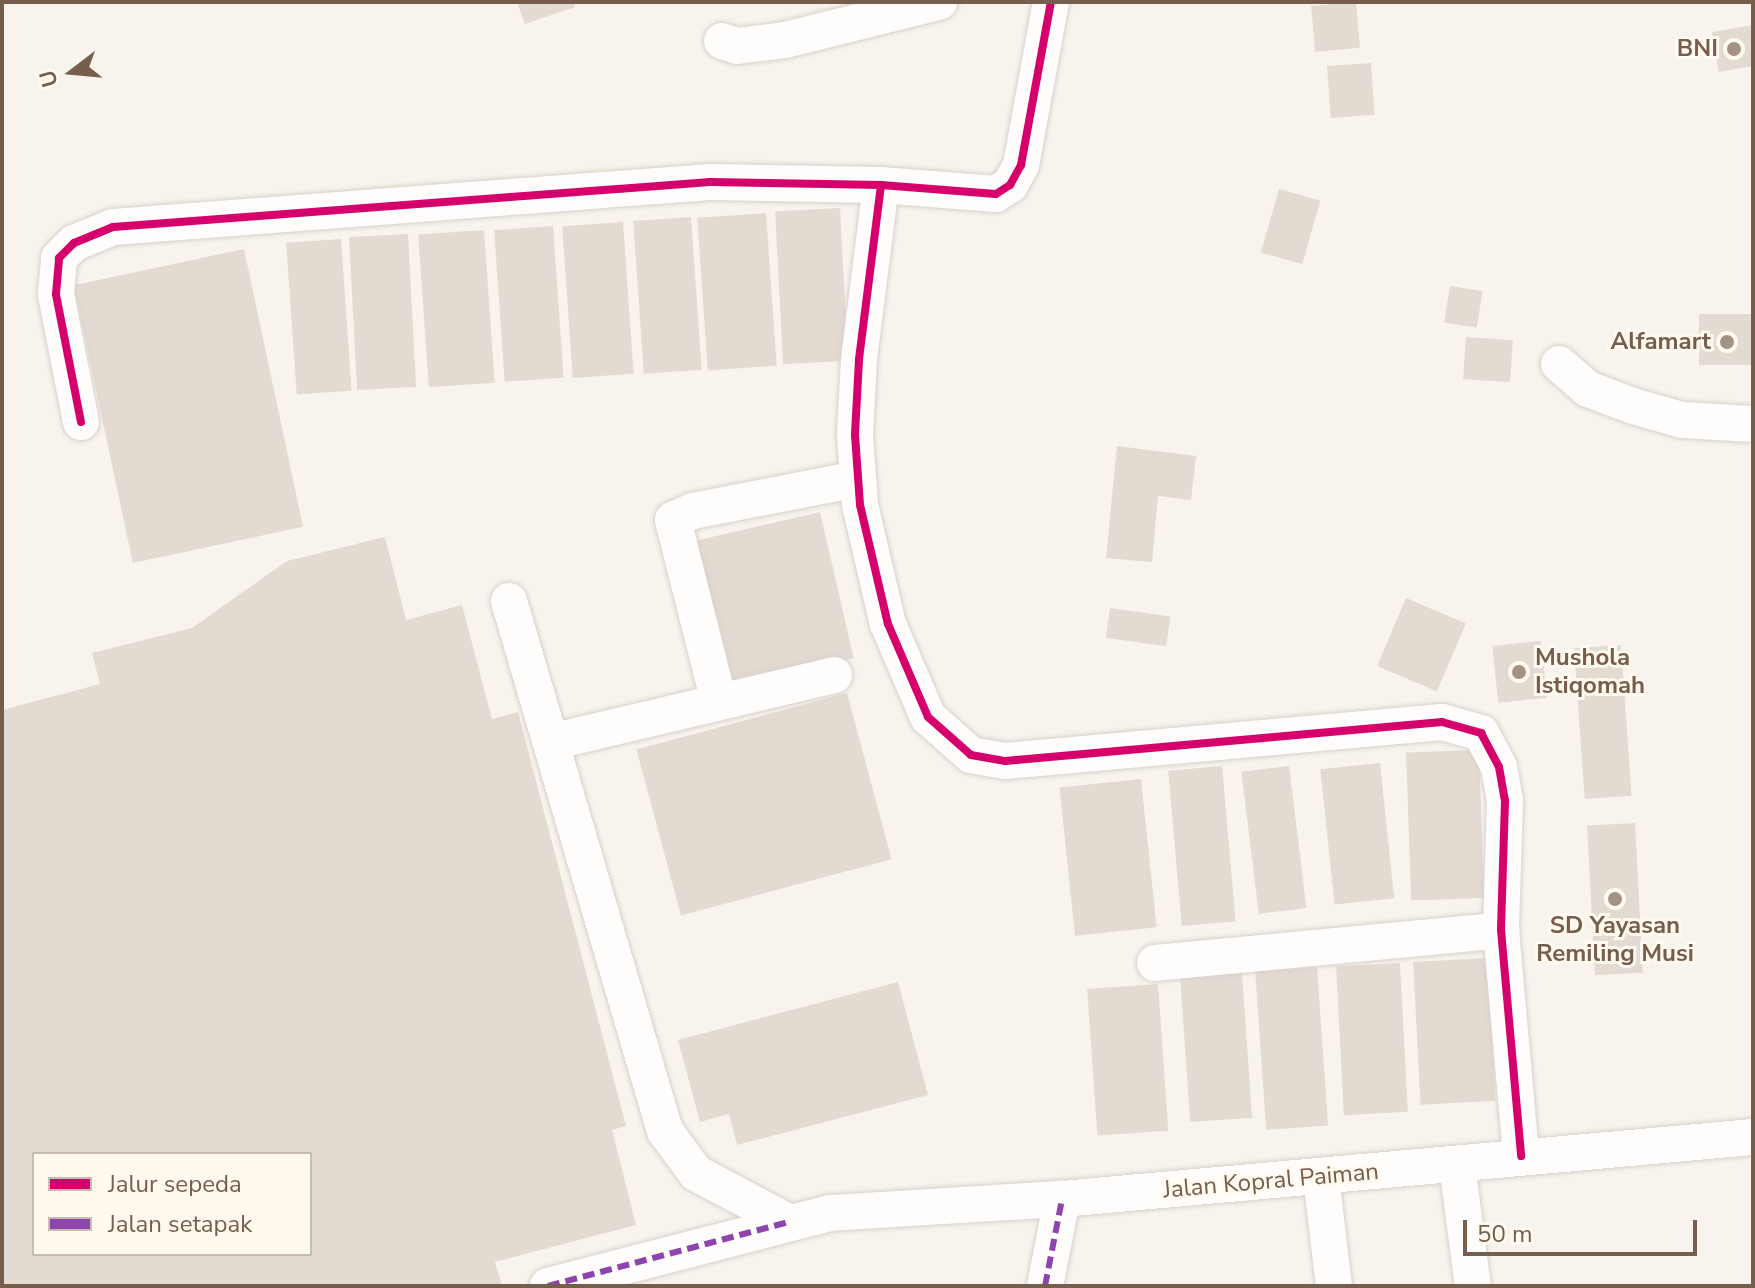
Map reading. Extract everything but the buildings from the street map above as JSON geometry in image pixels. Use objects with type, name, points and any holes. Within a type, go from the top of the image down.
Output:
[{"type":"street","points":[[722,41],[737,46],[785,40],[939,2]]},
{"type":"street","points":[[81,422],[56,294],[59,258],[74,243],[113,227],[710,182],[881,185],[976,196],[996,194],[1010,185],[1021,165],[1051,2]]},
{"type":"street","points":[[881,185],[859,360],[858,479],[888,624],[913,691],[928,717],[961,749],[1005,761],[1442,722],[1473,727],[1493,751],[1505,801],[1501,930],[1521,1156]]},
{"type":"street","points":[[1559,364],[1588,389],[1633,406],[1682,420],[1753,424]]},
{"type":"street","points":[[719,702],[673,520],[693,511],[858,479]]},
{"type":"street","points":[[509,601],[674,1149],[696,1173],[788,1222]]},
{"type":"street","points":[[551,742],[834,675]]},
{"type":"street","points":[[1155,963],[1501,930]]},
{"type":"street","name":"Jalan Kopral Paiman","points":[[548,1286],[830,1213],[1062,1199],[1753,1137]]},
{"type":"street","points":[[1457,1165],[1473,1286]]},
{"type":"street","points":[[1321,1176],[1334,1286]]},
{"type":"street","points":[[1045,1286],[1062,1199]]},
{"type":"marked path","points":[[1045,1286],[1062,1199]]},
{"type":"marked path","points":[[548,1286],[788,1222]]},
{"type":"cycle path","points":[[81,422],[56,294],[59,258],[74,243],[113,227],[710,182],[881,185],[996,194],[1010,185],[1021,165],[1051,2]]},
{"type":"cycle path","points":[[881,185],[859,360],[855,435],[860,505],[888,624],[928,717],[971,755],[1005,761],[1442,722],[1481,733],[1499,767],[1505,801],[1501,930],[1521,1156]]},
{"type":"place","name":"BNI","points":[[1734,49]]},
{"type":"place","name":"Alfamart","points":[[1727,342]]},
{"type":"place","name":"Mushola Istiqomah","points":[[1519,672]]},
{"type":"place","name":"SD Yayasan Remiling Musi","points":[[1615,899]]}]
